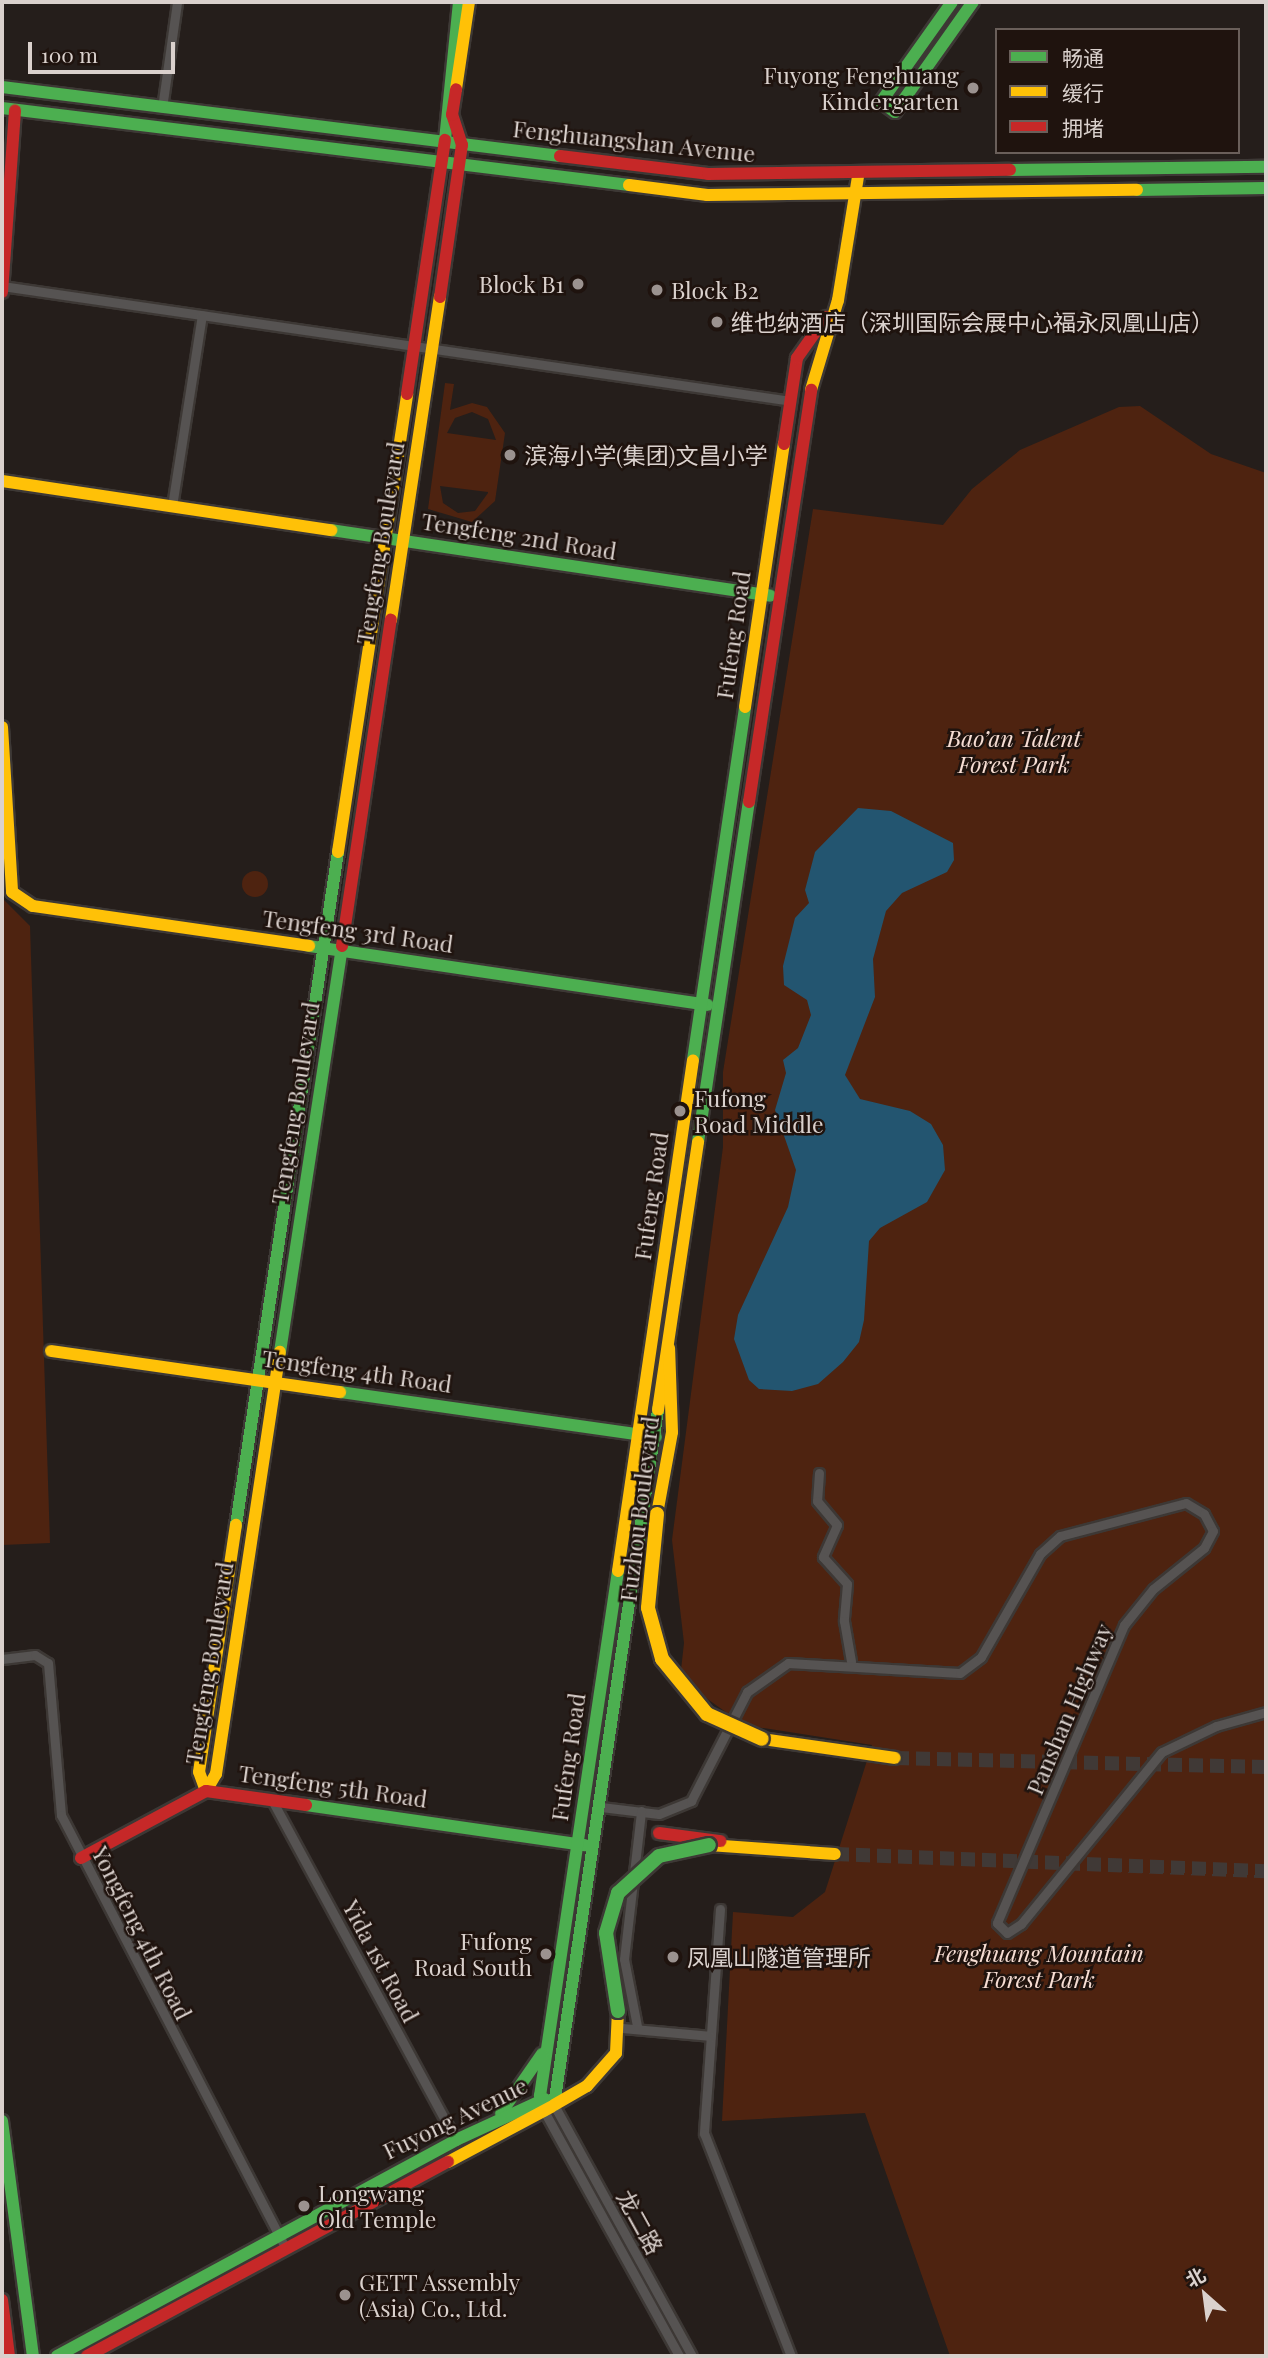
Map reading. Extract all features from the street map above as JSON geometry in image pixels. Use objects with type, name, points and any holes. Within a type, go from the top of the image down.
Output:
[{"type":"main road","name":"Tengfeng Boulevard","points":[[206,1791],[199,1772],[442,164],[445,143],[443,114],[459,2]]},
{"type":"main road","name":"Tengfeng Boulevard","points":[[206,1791],[216,1774],[460,166],[462,145],[452,115],[468,2]]},
{"type":"main road","points":[[952,2],[881,102],[895,112],[973,2]]},
{"type":"main road","name":"Fenghuangshan Avenue","points":[[2,88],[683,172],[858,177],[1266,167]]},
{"type":"main road","name":"Fenghuangshan Avenue","points":[[8,109],[668,192],[854,198],[1266,188]]},
{"type":"main road","points":[[2,292],[8,109]]},
{"type":"main road","name":"Fufeng Road","points":[[546,2104],[595,1846],[815,361],[838,300],[858,177]]},
{"type":"main road","name":"Fufeng Road","points":[[546,2104],[549,2038],[797,358],[838,300]]},
{"type":"main road","name":"Tengfeng 2nd Road","points":[[2,481],[780,598]]},
{"type":"main road","name":"Tengfeng 3rd Road","points":[[2,727],[12,892],[33,906],[719,1007]]},
{"type":"main road","points":[[677,1172],[694,1175]]},
{"type":"main road","name":"Fuzhou Boulevard","points":[[669,1348],[674,1403],[657,1514],[648,1608],[662,1659],[708,1714],[762,1739],[833,1754],[895,1758]]},
{"type":"main road","name":"Tengfeng 4th Road","points":[[51,1351],[656,1437]]},
{"type":"main road","name":"Tengfeng 5th Road","points":[[81,1858],[206,1791],[595,1846]]},
{"type":"main road","points":[[659,1833],[835,1854]]},
{"type":"main road","points":[[546,2104],[581,2091],[611,2060],[621,2028],[606,1933],[618,1893],[659,1856],[709,1845],[736,1843]]},
{"type":"main road","points":[[490,2122],[529,2081],[549,2038]]},
{"type":"main road","name":"Fuyong Avenue","points":[[96,2354],[456,2140],[490,2122],[546,2104]]},
{"type":"main road","name":"Fuyong Avenue","points":[[57,2356],[546,2104]]},
{"type":"main road","points":[[2,2122],[32,2353]]},
{"type":"main road","points":[[2,2300],[9,2356]]},
{"type":"street","points":[[162,108],[177,2]]},
{"type":"street","points":[[2,286],[791,401]]},
{"type":"street","points":[[172,506],[202,315]]},
{"type":"street","points":[[818,1473],[817,1501],[837,1525],[823,1558],[847,1584],[844,1621],[851,1661]]},
{"type":"street","name":"Panshan Highway","points":[[601,1807],[673,1811],[696,1797],[738,1706],[769,1671],[788,1663],[960,1673],[981,1657],[1040,1554],[1060,1536],[1186,1503],[1204,1514],[1213,1531],[1204,1548],[1153,1589],[1124,1625],[997,1923],[1007,1933],[1021,1924],[1161,1752],[1216,1726],[1266,1712]]},
{"type":"street","name":"Yongfeng 4th Road","points":[[2,1659],[41,1656],[48,1662],[54,1791],[81,1858],[282,2242]]},
{"type":"street","name":"Yida 1st Road","points":[[272,1800],[456,2140]]},
{"type":"street","points":[[637,2026],[624,1959],[641,1811]]},
{"type":"street","points":[[720,1909],[710,2036],[706,2144],[791,2356]]},
{"type":"street","points":[[621,2028],[637,2026],[710,2036]]},
{"type":"street","name":"龙二路","points":[[546,2104],[679,2356]]},
{"type":"street","name":"龙二路","points":[[546,2104],[692,2356]]},
{"type":"green space","points":[[445,383],[454,384],[450,410],[472,403],[487,407],[505,433],[495,501],[472,522],[428,509]],"holes":[[[472,412],[488,419],[496,440],[447,433],[455,418]],[[440,486],[488,492],[488,493],[475,511],[458,513],[443,503]]]},
{"type":"green space","points":[[1140,406],[1211,454],[1266,473],[1266,2356],[950,2356],[865,2113],[722,2121],[733,1912],[793,1917],[825,1892],[872,1745],[744,1725],[699,1693],[681,1670],[684,1643],[672,1540],[723,1147],[723,1072],[813,509],[943,525],[972,489],[1020,450],[1119,407]]},
{"type":"green space","points":[[255,871],[264,875],[268,884],[264,893],[255,897],[246,893],[242,884],[246,875]]},
{"type":"green space","points":[[2,898],[30,926],[50,1543],[2,1545]]},
{"type":"water","points":[[858,808],[891,811],[953,843],[954,860],[947,872],[902,893],[886,911],[873,959],[875,997],[845,1075],[860,1099],[910,1111],[931,1124],[943,1145],[945,1170],[927,1202],[880,1228],[869,1241],[864,1320],[859,1342],[843,1362],[818,1384],[792,1391],[759,1389],[749,1380],[734,1339],[738,1315],[788,1207],[796,1170],[775,1110],[786,1073],[783,1060],[798,1048],[811,1015],[807,1000],[784,985],[783,966],[795,918],[809,903],[805,890],[815,852]]},
{"type":"tunnel","points":[[895,1758],[1266,1767]]},
{"type":"tunnel","points":[[835,1854],[1266,1871]]},
{"type":"traffic: fast","points":[[445,140],[459,2]]},
{"type":"traffic: fast","points":[[952,2],[881,102],[895,112],[973,2]]},
{"type":"traffic: fast","points":[[2,87],[560,156]]},
{"type":"traffic: fast","points":[[2,108],[629,185]]},
{"type":"traffic: fast","points":[[1010,170],[1266,167]]},
{"type":"traffic: fast","points":[[1137,190],[1266,188]]},
{"type":"traffic: fast","points":[[331,530],[770,596]]},
{"type":"traffic: fast","points":[[693,1060],[745,707]]},
{"type":"traffic: fast","points":[[698,1142],[749,802]]},
{"type":"traffic: fast","points":[[236,1525],[338,852]]},
{"type":"traffic: fast","points":[[309,946],[708,1005]]},
{"type":"traffic: fast","points":[[280,1352],[342,946]]},
{"type":"traffic: fast","points":[[340,1392],[656,1437]]},
{"type":"traffic: fast","points":[[554,2105],[658,1410]]},
{"type":"traffic: fast","points":[[544,2111],[540,2096],[618,1571]]},
{"type":"traffic: fast","points":[[306,1805],[585,1845]]},
{"type":"traffic: fast","points":[[618,2011],[606,1933],[618,1893],[659,1856],[709,1845]]},
{"type":"traffic: fast","points":[[501,2113],[542,2054]]},
{"type":"traffic: fast","points":[[57,2356],[456,2140],[545,2099]]},
{"type":"traffic: fast","points":[[2,2121],[33,2356]]},
{"type":"traffic: slow","points":[[456,89],[469,2]]},
{"type":"traffic: slow","points":[[811,390],[838,300],[858,177]]},
{"type":"traffic: slow","points":[[629,185],[707,195],[1137,190]]},
{"type":"traffic: slow","points":[[391,620],[440,297]]},
{"type":"traffic: slow","points":[[338,852],[407,394]]},
{"type":"traffic: slow","points":[[745,707],[784,444]]},
{"type":"traffic: slow","points":[[2,481],[331,530]]},
{"type":"traffic: slow","points":[[2,727],[12,892],[33,906],[309,946]]},
{"type":"traffic: slow","points":[[618,1571],[693,1060]]},
{"type":"traffic: slow","points":[[658,1410],[698,1142]]},
{"type":"traffic: slow","points":[[657,1514],[672,1432],[669,1348]]},
{"type":"traffic: slow","points":[[51,1351],[340,1392]]},
{"type":"traffic: slow","points":[[206,1791],[216,1774],[280,1352]]},
{"type":"traffic: slow","points":[[657,1514],[648,1608],[662,1659],[707,1714],[762,1739]]},
{"type":"traffic: slow","points":[[206,1791],[199,1772],[236,1525]]},
{"type":"traffic: slow","points":[[762,1739],[895,1758]]},
{"type":"traffic: slow","points":[[709,1845],[835,1854]]},
{"type":"traffic: slow","points":[[554,2105],[587,2086],[616,2053],[618,2011]]},
{"type":"traffic: slow","points":[[448,2162],[551,2107]]},
{"type":"traffic: jam","points":[[440,297],[462,145],[452,115],[456,89]]},
{"type":"traffic: jam","points":[[2,292],[15,110]]},
{"type":"traffic: jam","points":[[407,394],[445,140]]},
{"type":"traffic: jam","points":[[560,156],[708,174],[1010,170]]},
{"type":"traffic: jam","points":[[784,444],[797,358],[826,317]]},
{"type":"traffic: jam","points":[[749,802],[811,390]]},
{"type":"traffic: jam","points":[[342,946],[391,620]]},
{"type":"traffic: jam","points":[[81,1858],[206,1791],[306,1805]]},
{"type":"traffic: jam","points":[[659,1833],[720,1841]]},
{"type":"traffic: jam","points":[[87,2356],[448,2162]]},
{"type":"traffic: jam","points":[[2,2300],[9,2356]]},
{"type":"place","name":"Fuyong Fenghuang Kindergarten","points":[[973,88]]},
{"type":"place","name":"Block B1","points":[[578,284]]},
{"type":"place","name":"Block B2","points":[[657,290]]},
{"type":"place","name":"维也纳酒店（深圳国际会展中心福永凤凰山店）","points":[[717,322]]},
{"type":"place","name":"滨海小学(集团)文昌小学","points":[[510,455]]},
{"type":"place","name":"Fufong Road Middle","points":[[680,1111]]},
{"type":"place","name":"Fufong Road South","points":[[546,1954]]},
{"type":"place","name":"凤凰山隧道管理所","points":[[673,1957]]},
{"type":"place","name":"Longwang Old Temple","points":[[304,2206]]},
{"type":"place","name":"GETT Assembly (Asia) Co., Ltd.","points":[[345,2295]]},
{"type":"park label","name":"Bao’an Talent Forest Park","points":[[1014,751]]},
{"type":"park label","name":"Fenghuang Mountain Forest Park","points":[[1039,1966]]}]
